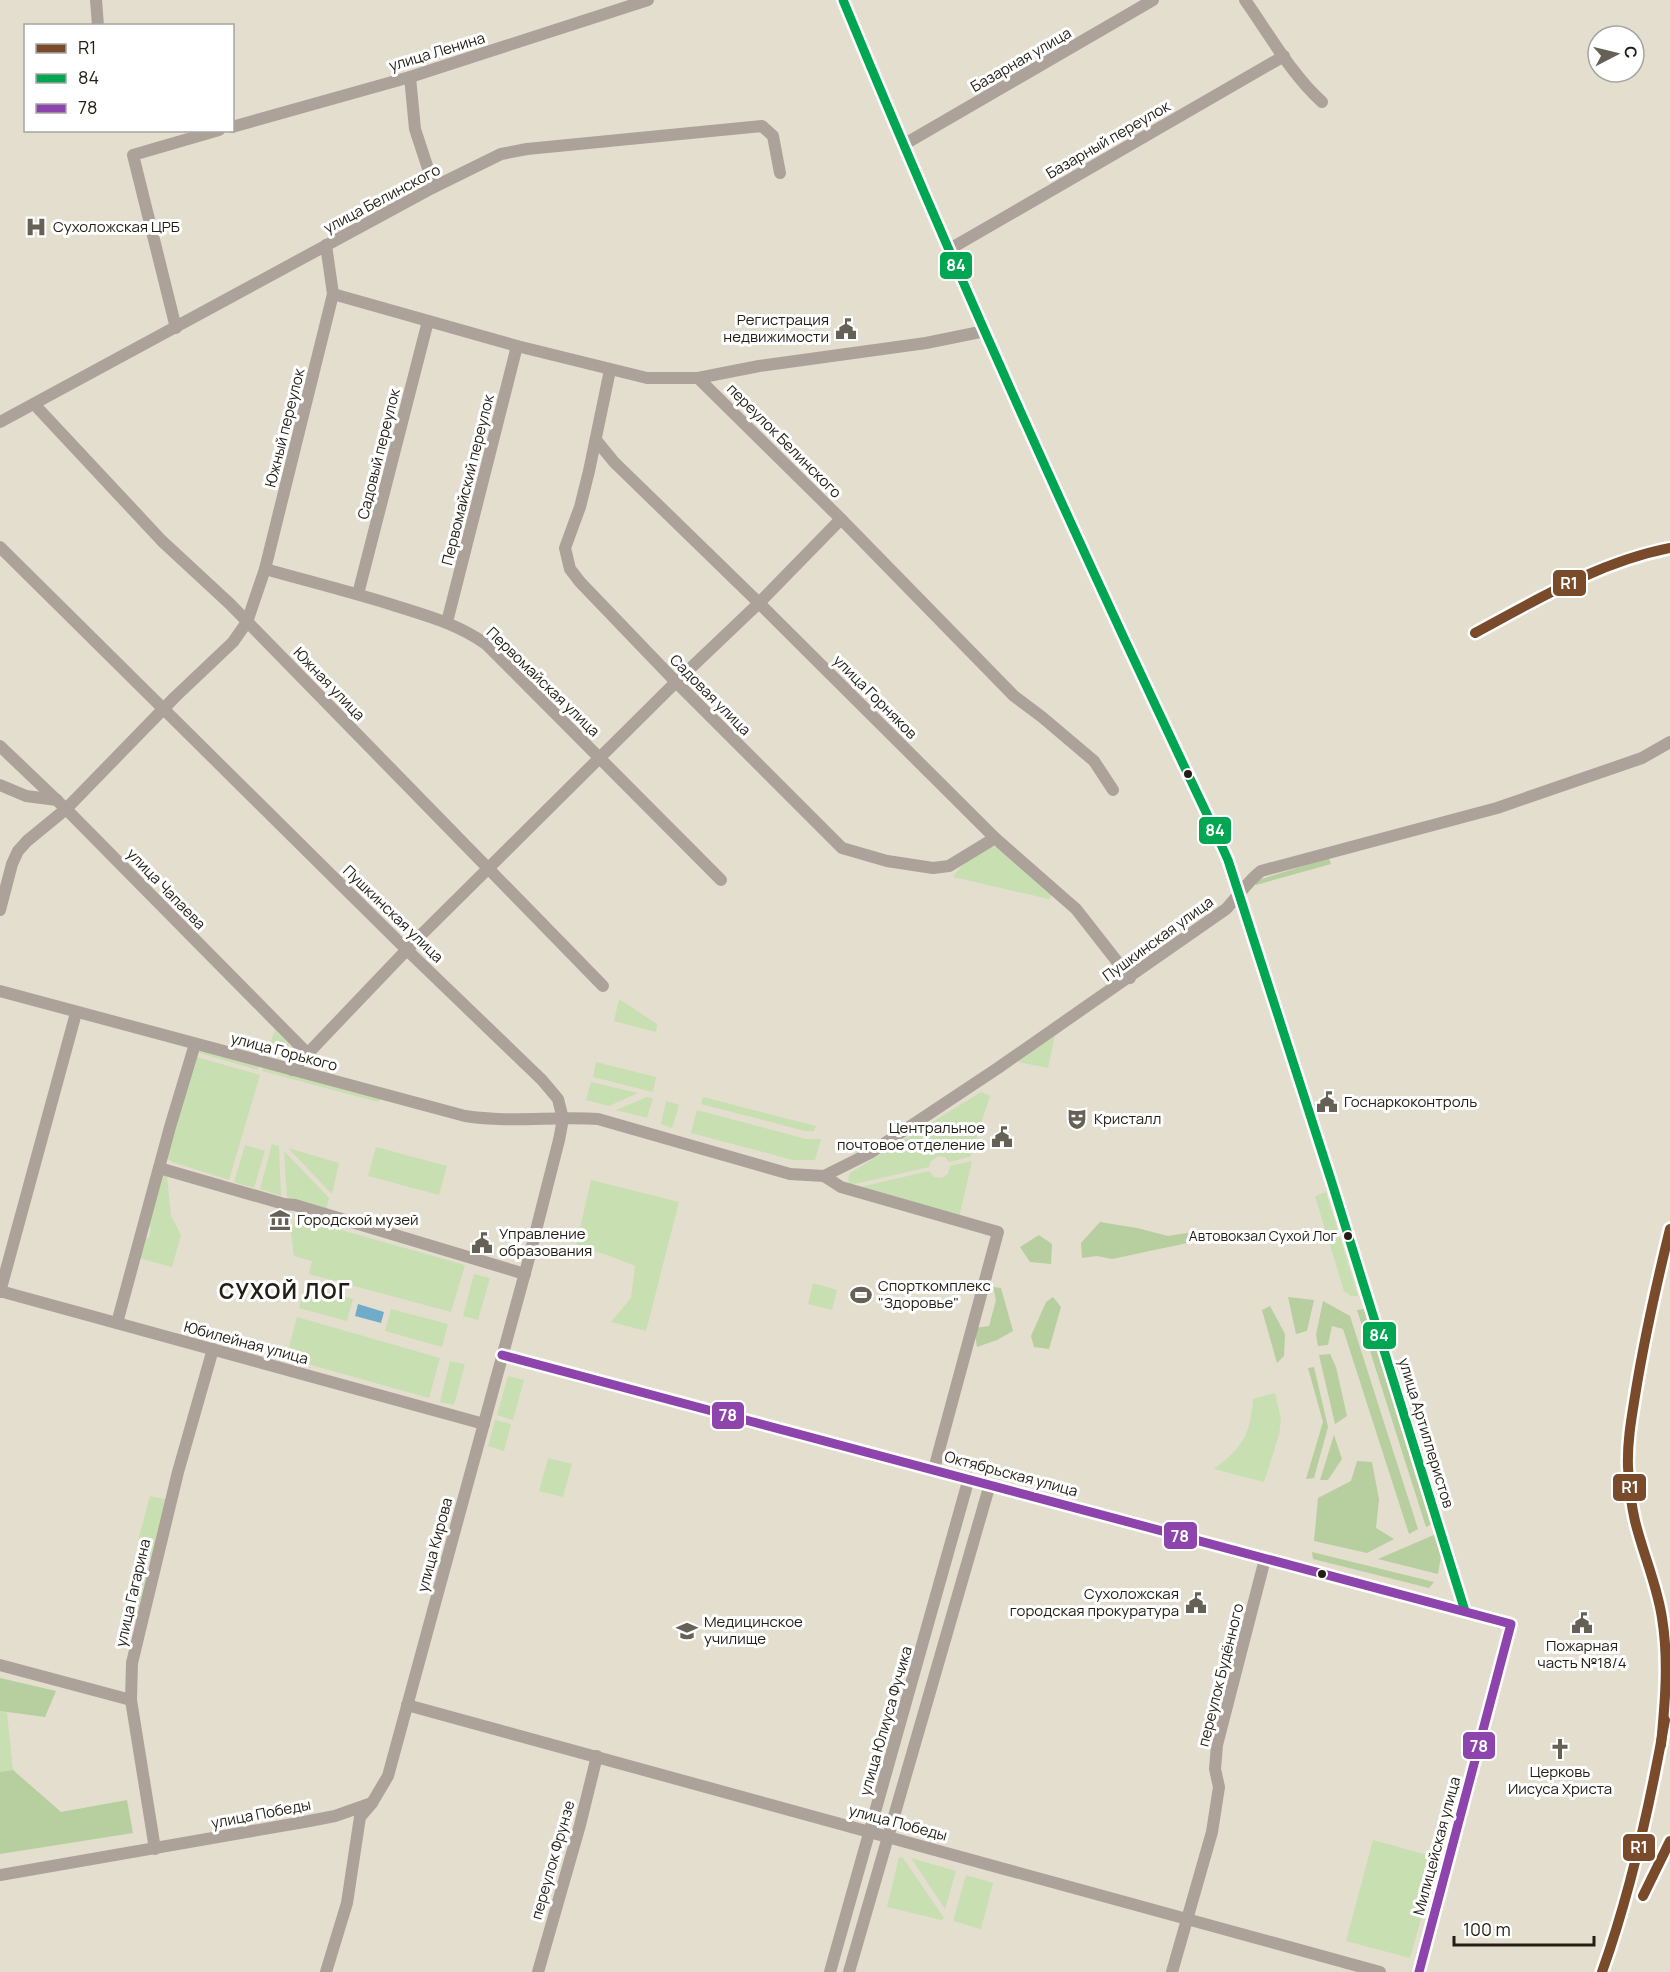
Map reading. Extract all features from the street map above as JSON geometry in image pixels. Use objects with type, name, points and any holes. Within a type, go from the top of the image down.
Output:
[{"type":"street","points":[[96,0],[98,24]]},
{"type":"street","name":"улица Ленина","points":[[234,126],[410,77],[632,3],[648,0]]},
{"type":"street","name":"улица Артиллеристов","points":[[843,0],[948,250],[1063,508],[1215,831],[1240,895],[1466,1611]]},
{"type":"street","name":"Базарная улица","points":[[903,146],[1153,0]]},
{"type":"street","points":[[1245,0],[1311,92],[1322,102]]},
{"type":"street","name":"Базарный переулок","points":[[948,250],[1284,56]]},
{"type":"street","points":[[410,77],[416,129],[434,187]]},
{"type":"street","name":"улица Белинского","points":[[0,422],[434,187],[501,154],[527,149],[762,126],[773,136],[780,173]]},
{"type":"street","points":[[176,328],[133,154],[212,132]]},
{"type":"street","points":[[326,245],[333,294],[517,346],[647,378],[698,378],[759,366],[915,345],[985,331]]},
{"type":"street","name":"Южный переулок","points":[[0,910],[12,864],[18,851],[62,804],[233,642],[247,622],[265,569],[333,294]]},
{"type":"street","name":"Садовый переулок","points":[[358,594],[428,321]]},
{"type":"street","name":"Первомайский переулок","points":[[447,622],[517,346]]},
{"type":"street","points":[[596,440],[610,370]]},
{"type":"street","name":"переулок Белинского","points":[[698,378],[841,519],[1014,696],[1094,761],[1113,790]]},
{"type":"street","name":"Южная улица","points":[[34,404],[162,542],[230,604],[603,986]]},
{"type":"street","name":"Садовая улица","points":[[596,440],[580,507],[565,548],[570,570],[676,682],[842,848],[887,861],[933,868],[949,866],[995,838]]},
{"type":"street","name":"улица Горняков","points":[[596,440],[614,462],[995,838],[1076,909],[1130,978]]},
{"type":"street","points":[[292,1070],[407,950],[676,682],[759,603],[841,519]]},
{"type":"street","name":"Пушкинская улица","points":[[0,547],[407,950],[542,1080],[558,1099],[563,1119],[598,1119],[790,1174],[824,1176],[841,1187],[998,1232],[934,1469]]},
{"type":"street","name":"Первомайская улица","points":[[265,569],[358,594],[466,630],[486,644],[721,880]]},
{"type":"street","name":"Пушкинская улица","points":[[824,1176],[870,1153],[1130,978],[1226,909],[1240,895],[1249,881],[1261,871],[1497,808],[1642,758],[1670,742]]},
{"type":"street","name":"улица Чапаева","points":[[0,746],[62,804],[308,1054]]},
{"type":"street","points":[[0,785],[26,796],[62,804]]},
{"type":"street","name":"улица Горького","points":[[0,992],[465,1116],[491,1120],[563,1119]]},
{"type":"street","points":[[0,1291],[76,1013]]},
{"type":"street","points":[[117,1323],[195,1044]]},
{"type":"street","name":"улица Кирова","points":[[326,1972],[347,1903],[360,1817],[372,1803],[388,1776],[525,1274],[563,1119]]},
{"type":"street","points":[[159,1168],[330,1215],[342,1221],[525,1274]]},
{"type":"street","name":"Юбилейная улица","points":[[0,1291],[484,1424]]},
{"type":"street","name":"улица Гагарина","points":[[154,1849],[131,1700],[131,1672],[135,1645],[178,1472],[213,1349]]},
{"type":"street","name":"Октябрьская улица","points":[[502,1355],[1511,1624]]},
{"type":"street","name":"улица Юлиуса Фучика","points":[[830,1972],[969,1478]]},
{"type":"street","points":[[849,1972],[990,1484]]},
{"type":"street","name":"переулок Будённого","points":[[1172,1972],[1215,1812],[1219,1787],[1215,1768],[1217,1745],[1265,1559]]},
{"type":"street","name":"Милицейская улица","points":[[1419,1972],[1511,1624]]},
{"type":"street","points":[[0,1665],[131,1700]]},
{"type":"street","name":"улица Победы","points":[[407,1705],[1380,1972]]},
{"type":"street","name":"переулок Фрунзе","points":[[538,1972],[597,1756]]},
{"type":"street","name":"улица Победы","points":[[0,1875],[335,1816],[372,1803]]},
{"type":"green space","points":[[991,846],[1001,848],[1054,893],[1049,899],[953,877],[970,859]]},
{"type":"green space","points":[[1329,858],[1331,864],[1256,885],[1255,881]]},
{"type":"green space","points":[[619,999],[657,1024],[656,1032],[614,1021]]},
{"type":"green space","points":[[275,1030],[289,1044],[289,1048],[270,1043]]},
{"type":"green space","points":[[1055,1035],[1048,1068],[1018,1062]]},
{"type":"green space","points":[[197,1048],[260,1064],[258,1070],[196,1052]]},
{"type":"green space","points":[[193,1056],[260,1075],[229,1180],[172,1162],[166,1154]]},
{"type":"green space","points":[[596,1062],[656,1077],[653,1092],[593,1077]]},
{"type":"green space","points":[[264,1065],[380,1096],[380,1100],[378,1102],[262,1071]]},
{"type":"green space","points":[[591,1082],[638,1093],[609,1106],[586,1100]]},
{"type":"green space","points":[[981,1092],[990,1096],[970,1157],[949,1162],[945,1157],[938,1156],[931,1161],[929,1167],[850,1185],[848,1179],[850,1173]]},
{"type":"green space","points":[[647,1097],[653,1098],[647,1118],[616,1110]]},
{"type":"green space","points":[[703,1097],[816,1126],[814,1131],[805,1131],[701,1104]]},
{"type":"green space","points":[[666,1101],[679,1105],[672,1128],[661,1124]]},
{"type":"green space","points":[[697,1110],[806,1139],[821,1139],[815,1160],[793,1160],[691,1133]]},
{"type":"green space","points":[[272,1144],[279,1146],[281,1196],[260,1189]]},
{"type":"green space","points":[[245,1145],[265,1151],[254,1188],[234,1182]]},
{"type":"green space","points":[[376,1147],[447,1166],[439,1195],[368,1176]]},
{"type":"green space","points":[[288,1148],[339,1163],[332,1194]]},
{"type":"green space","points":[[284,1151],[329,1198],[326,1211],[287,1197]]},
{"type":"green space","points":[[972,1161],[959,1218],[856,1188],[929,1171],[934,1177],[942,1178],[948,1174],[950,1166]]},
{"type":"green space","points":[[161,1174],[167,1176],[171,1216],[181,1235],[172,1267],[139,1258],[144,1239],[149,1238],[151,1229],[148,1225]]},
{"type":"green space","points":[[591,1180],[679,1202],[646,1331],[611,1322],[631,1298],[635,1266],[576,1246]]},
{"type":"green space","points":[[1326,1192],[1358,1296],[1351,1296],[1344,1291],[1315,1196]]},
{"type":"green space","points":[[298,1209],[322,1216],[320,1224],[465,1265],[451,1312],[309,1274],[312,1261],[294,1256],[291,1233]]},
{"type":"green space","points":[[1100,1222],[1168,1236],[1193,1232],[1197,1241],[1112,1259],[1097,1256],[1082,1258],[1081,1243]]},
{"type":"green space","points":[[1039,1235],[1052,1244],[1051,1264],[1030,1262],[1020,1247]]},
{"type":"green space","points":[[474,1274],[490,1278],[478,1320],[463,1316]]},
{"type":"green space","points":[[813,1283],[837,1290],[832,1310],[808,1304]]},
{"type":"green space","points":[[305,1285],[353,1299],[347,1321],[299,1308]]},
{"type":"green space","points":[[993,1287],[1001,1288],[1013,1331],[977,1347],[974,1328],[989,1326],[996,1300]]},
{"type":"green space","points":[[1053,1297],[1061,1307],[1049,1349],[1034,1347],[1031,1336],[1046,1302]]},
{"type":"green space","points":[[1288,1297],[1314,1300],[1307,1331],[1296,1334]]},
{"type":"green space","points":[[1323,1301],[1350,1316],[1418,1529],[1409,1534],[1343,1329],[1332,1326],[1328,1345],[1318,1346],[1316,1335]]},
{"type":"green space","points":[[1270,1306],[1285,1334],[1284,1356],[1277,1363],[1262,1310]]},
{"type":"green space","points":[[391,1309],[448,1324],[442,1347],[385,1331]]},
{"type":"green space","points":[[1364,1309],[1432,1524],[1426,1527],[1357,1310]]},
{"type":"green space","points":[[297,1317],[440,1358],[429,1398],[286,1358]]},
{"type":"green space","points":[[1330,1354],[1336,1367],[1347,1416],[1335,1424],[1319,1355]]},
{"type":"green space","points":[[450,1361],[465,1364],[454,1405],[440,1402]]},
{"type":"green space","points":[[1314,1367],[1328,1427],[1314,1478],[1306,1479],[1323,1422],[1308,1368]]},
{"type":"green space","points":[[508,1376],[524,1380],[513,1420],[497,1415]]},
{"type":"green space","points":[[1275,1393],[1281,1420],[1279,1435],[1264,1482],[1214,1469],[1232,1454],[1243,1440],[1250,1422],[1253,1399]]},
{"type":"green space","points":[[495,1420],[511,1424],[504,1451],[488,1446]]},
{"type":"green space","points":[[1334,1435],[1342,1459],[1328,1480],[1320,1480]]},
{"type":"green space","points":[[548,1458],[572,1464],[563,1497],[539,1491]]},
{"type":"green space","points":[[1357,1461],[1372,1462],[1379,1499],[1376,1528],[1394,1539],[1367,1553],[1314,1541],[1318,1498],[1351,1481]]},
{"type":"green space","points":[[150,1496],[169,1500],[153,1559],[148,1558],[152,1545],[138,1541]]},
{"type":"green space","points":[[1436,1534],[1441,1556],[1438,1574],[1378,1559]]},
{"type":"green space","points":[[1312,1552],[1434,1582],[1429,1588],[1313,1559]]},
{"type":"green space","points":[[144,1572],[149,1573],[137,1617],[132,1616]]},
{"type":"green space","points":[[0,1678],[56,1691],[45,1717],[0,1711]]},
{"type":"green space","points":[[0,1711],[7,1713],[13,1770],[0,1772]]},
{"type":"green space","points":[[13,1770],[61,1812],[127,1800],[133,1833],[0,1854],[0,1772]]},
{"type":"green space","points":[[1373,1840],[1438,1858],[1410,1958],[1346,1941]]},
{"type":"green space","points":[[899,1857],[903,1858],[944,1918],[942,1920],[887,1907]]},
{"type":"green space","points":[[911,1858],[956,1871],[945,1909]]},
{"type":"green space","points":[[966,1875],[993,1883],[981,1929],[953,1921]]},
{"type":"water","points":[[358,1304],[384,1312],[381,1323],[355,1316]]},
{"type":"transit line","name":"84","points":[[843,0],[1023,418],[1228,860],[1331,1180],[1465,1611]]},
{"type":"transit line","name":"R1","points":[[1475,633],[1594,572],[1618,562],[1670,548]]},
{"type":"transit line","name":"R1","points":[[1661,1745],[1666,1682],[1664,1634],[1660,1605],[1634,1514],[1628,1457],[1630,1428],[1640,1369],[1670,1229]]},
{"type":"transit line","name":"78","points":[[502,1355],[1511,1624],[1419,1972]]},
{"type":"transit line","name":"R1","points":[[1602,1972],[1639,1848],[1665,1720]]},
{"type":"transit line","name":"R1","points":[[1643,1896],[1670,1841]]},
{"type":"place","name":"Сухоложская ЦРБ","points":[[36,227]]},
{"type":"place","name":"Регистрация недвижимости","points":[[846,329]]},
{"type":"place","name":"Госнаркоконтроль","points":[[1327,1102]]},
{"type":"place","name":"Кристалл","points":[[1077,1119]]},
{"type":"place","name":"Центральное почтовое отделение","points":[[1002,1137]]},
{"type":"place","name":"Городской музей","points":[[280,1220]]},
{"type":"place","name":"Автовокзал Сухой Лог","points":[[1348,1236]]},
{"type":"place","name":"Управление образования","points":[[482,1243]]},
{"type":"place","name":"Спорткомплекс \"Здоровье\"","points":[[861,1295]]},
{"type":"place","name":"Сухоложская городская прокуратура","points":[[1196,1603]]},
{"type":"place","name":"Пожарная часть №18/4","points":[[1582,1623]]},
{"type":"place","name":"Медицинское училище","points":[[687,1631]]},
{"type":"place","name":"Церковь Иисуса Христа","points":[[1560,1749]]},
{"type":"district","name":"СУХОЙ ЛОГ","points":[[285,1292]]}]
